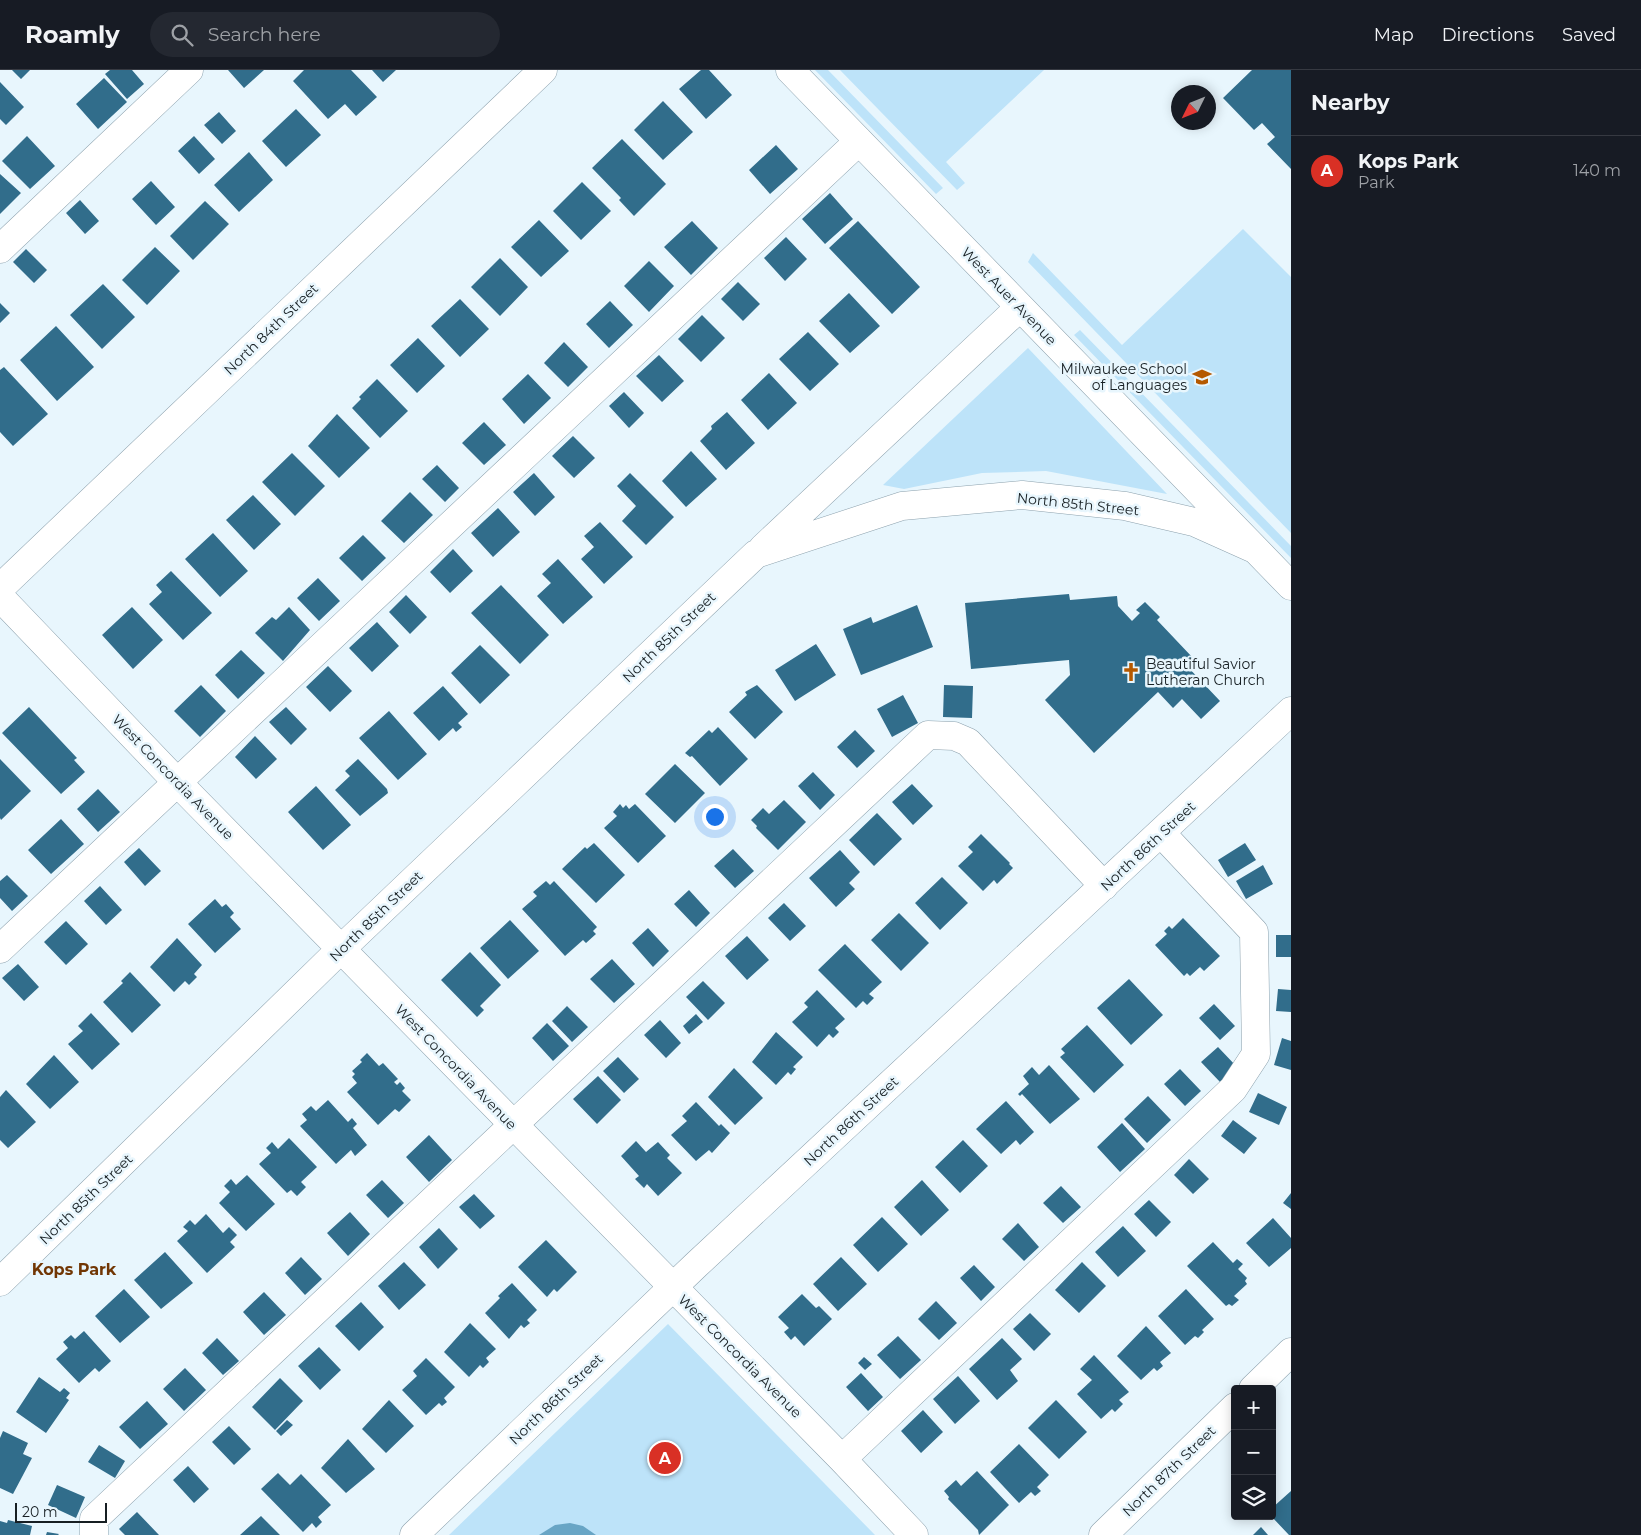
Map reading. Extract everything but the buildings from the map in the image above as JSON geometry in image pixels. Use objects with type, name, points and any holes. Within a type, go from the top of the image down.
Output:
[{"type":"street","points":[[0,248],[189,70]]},
{"type":"street","name":"North 84th Street","points":[[0,588],[543,70]]},
{"type":"street","name":"West Auer Avenue","points":[[790,70],[1252,548],[1291,586]]},
{"type":"street","points":[[0,949],[859,141]]},
{"type":"street","name":"North 85th Street","points":[[0,1282],[341,949],[756,554],[1020,307]]},
{"type":"street","name":"North 85th Street","points":[[756,554],[902,506],[1022,495],[1125,506],[1194,522],[1252,548]]},
{"type":"street","name":"West Concordia Avenue","points":[[0,597],[178,783],[842,1459],[914,1535]]},
{"type":"street","name":"North 86th Street","points":[[414,1535],[672,1288],[1291,711]]},
{"type":"street","points":[[94,1535],[94,1520],[928,735],[954,736],[968,742],[1104,886]]},
{"type":"street","points":[[842,1459],[1233,1089],[1256,1054],[1254,932],[1161,833]]},
{"type":"street","points":[[1257,1385],[1291,1352]]},
{"type":"street","name":"North 87th Street","points":[[1103,1535],[1231,1411]]},
{"type":"shaded area","points":[[815,70],[828,70],[943,188],[936,194]]},
{"type":"shaded area","points":[[840,70],[1044,70],[946,162],[965,183],[957,190]]},
{"type":"shaded area","points":[[1243,229],[1291,277],[1291,533],[1028,262],[1033,253],[1122,345]]},
{"type":"shaded area","points":[[1080,330],[1291,546],[1291,558],[1074,335]]},
{"type":"shaded area","points":[[1028,348],[1167,494],[1046,471],[982,473],[904,489],[883,485]]},
{"type":"shaded area","points":[[668,1324],[875,1535],[449,1535]]},
{"type":"shaded area","points":[[570,1523],[583,1526],[596,1535],[539,1535],[555,1525]]},
{"type":"place","name":"Milwaukee School of Languages","points":[[1202,377]]},
{"type":"place","name":"Beautiful Savior Lutheran Church","points":[[1131,672]]},
{"type":"place","name":"Kops Park","points":[[665,1458]]},
{"type":"district","name":"Kops Park","points":[[74,1269]]}]
